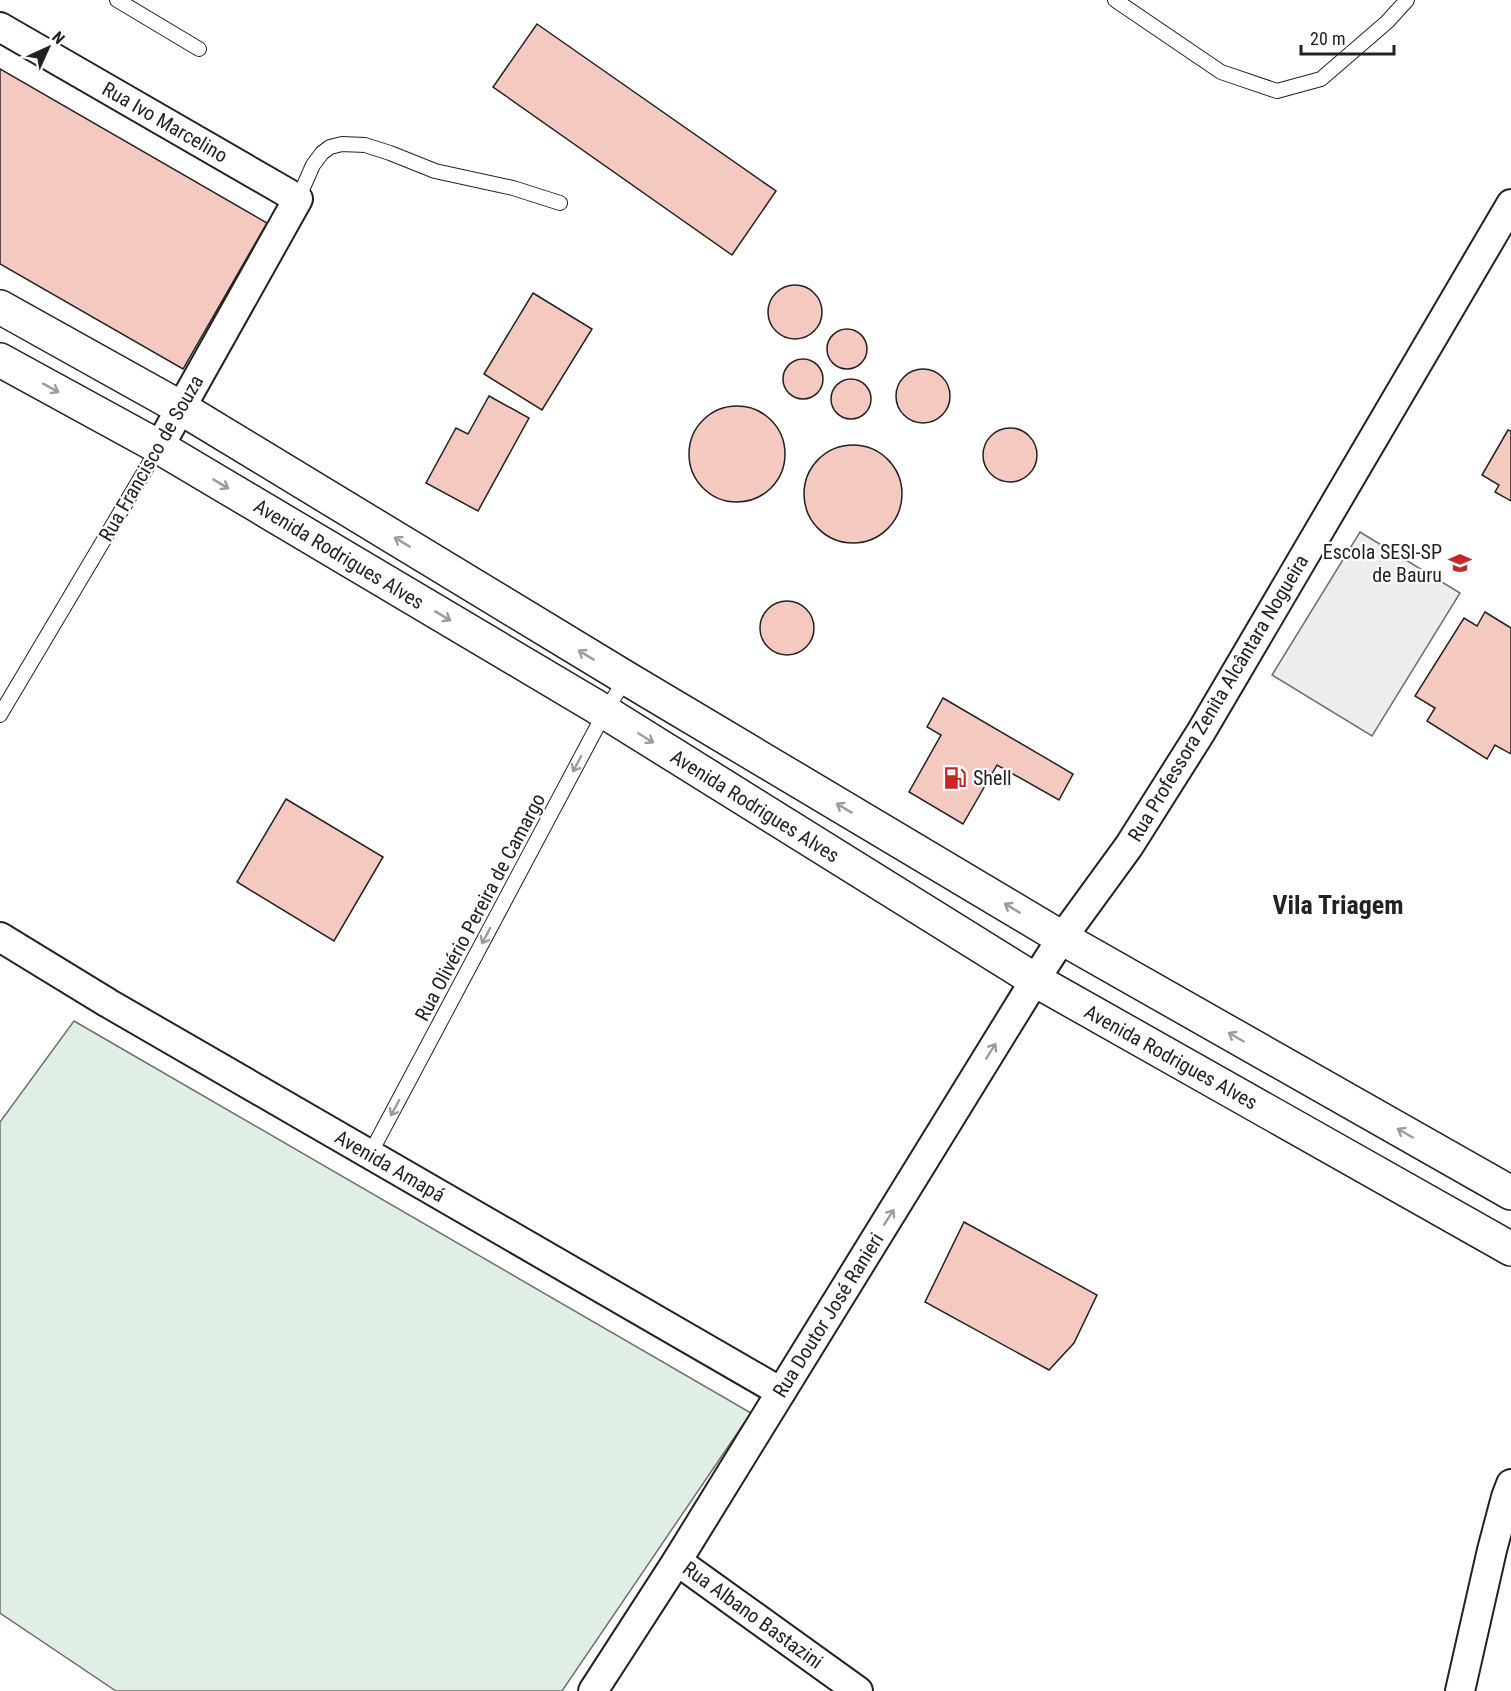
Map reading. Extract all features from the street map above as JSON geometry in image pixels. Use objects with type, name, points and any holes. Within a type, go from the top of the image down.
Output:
[{"type":"main road","points":[[0,307],[181,408],[626,678],[1062,938],[1511,1193]]},
{"type":"main road","name":"Avenida Rodrigues Alves","points":[[0,360],[159,447],[605,712],[1035,980],[1511,1249]]},
{"type":"main road","points":[[1416,1194],[1436,1150]]},
{"type":"street","name":"Rua Ivo Marcelino","points":[[0,27],[298,199]]},
{"type":"street","name":"Rua Francisco de Souza","points":[[159,447],[298,199]]},
{"type":"street","name":"Rua Professora Zenita Alcântara Nogueira","points":[[1062,938],[1128,846],[1201,732],[1511,204]]},
{"type":"street","name":"Avenida Amapá","points":[[0,937],[108,1003],[781,1392]]},
{"type":"street","name":"Rua Doutor José Ranieri","points":[[593,1691],[677,1561],[1062,938]]},
{"type":"street","points":[[1460,1691],[1492,1550],[1511,1484]]},
{"type":"street","name":"Rua Albano Bastazini","points":[[677,1561],[858,1691]]},
{"type":"lane","points":[[117,0],[199,49]]},
{"type":"lane","points":[[1115,0],[1221,72],[1277,91],[1321,79],[1387,22],[1407,0]]},
{"type":"lane","points":[[298,199],[313,165],[322,153],[330,147],[342,144],[365,145],[435,171],[513,189],[560,203]]},
{"type":"lane","name":"Rua Francisco de Souza","points":[[0,715],[159,447]]},
{"type":"lane","name":"Rua Olivério Pereira de Camargo","points":[[370,1154],[605,712],[626,678]]},
{"type":"green space","points":[[74,1021],[751,1413],[562,1691],[116,1691],[0,1613],[0,1122]]},
{"type":"shaded area","points":[[1360,532],[1460,593],[1372,736],[1272,675]]},
{"type":"building","points":[[537,24],[776,191],[732,255],[493,87]]},
{"type":"building","points":[[0,69],[267,223],[183,369],[0,264]]},
{"type":"building","points":[[790,285],[800,285],[810,289],[818,297],[822,312],[818,327],[810,335],[800,339],[790,339],[780,335],[772,327],[768,317],[768,307],[772,297],[780,289]]},
{"type":"building","points":[[533,293],[592,329],[542,410],[484,374]]},
{"type":"building","points":[[847,329],[855,330],[861,335],[866,341],[866,357],[861,363],[855,368],[847,369],[839,368],[833,363],[828,357],[827,349],[828,341],[833,335],[839,330]]},
{"type":"building","points":[[803,359],[811,360],[817,365],[822,371],[822,387],[817,393],[811,398],[803,399],[795,398],[789,393],[784,387],[783,379],[784,371],[789,365],[795,360]]},
{"type":"building","points":[[918,369],[928,369],[942,377],[948,386],[950,396],[948,406],[942,415],[928,423],[918,423],[901,411],[896,401],[896,391],[908,374]]},
{"type":"building","points":[[851,379],[859,380],[865,385],[870,391],[870,407],[865,413],[859,418],[851,419],[843,418],[837,413],[832,407],[831,399],[832,391],[837,385],[843,380]]},
{"type":"building","points":[[489,396],[529,418],[478,511],[426,483],[456,428],[468,434]]},
{"type":"building","points":[[728,406],[746,406],[764,414],[777,427],[785,445],[782,473],[764,494],[746,502],[728,502],[710,494],[697,481],[689,463],[689,445],[697,427],[710,414]]},
{"type":"building","points":[[1005,428],[1015,428],[1025,432],[1033,440],[1037,455],[1033,470],[1025,478],[1015,482],[1005,482],[995,478],[987,470],[983,460],[983,450],[987,440],[995,432]]},
{"type":"building","points":[[1508,430],[1511,431],[1511,501],[1495,492],[1499,485],[1482,475]]},
{"type":"building","points":[[853,445],[872,449],[887,460],[898,475],[902,494],[898,513],[887,528],[872,539],[853,543],[834,539],[819,528],[808,513],[804,494],[808,475],[819,460],[834,449]]},
{"type":"building","points":[[782,601],[792,601],[802,605],[810,613],[814,628],[810,643],[802,651],[792,655],[782,655],[772,651],[764,643],[760,633],[760,623],[764,613],[772,605]]},
{"type":"building","points":[[1485,612],[1511,628],[1511,754],[1495,745],[1487,759],[1427,721],[1435,708],[1415,696],[1464,618],[1477,626]]},
{"type":"building","points":[[943,698],[1073,774],[1059,800],[997,765],[963,824],[909,792],[941,735],[927,727]]},
{"type":"building","points":[[286,799],[383,857],[334,941],[237,882]]},
{"type":"building","points":[[964,1222],[1097,1295],[1074,1343],[1049,1370],[925,1302]]},
{"type":"place","name":"Escola SESI-SP de Bauru","points":[[1460,563]]},
{"type":"place","name":"Shell","points":[[955,778]]},
{"type":"district","name":"Vila Triagem","points":[[1338,905]]}]
